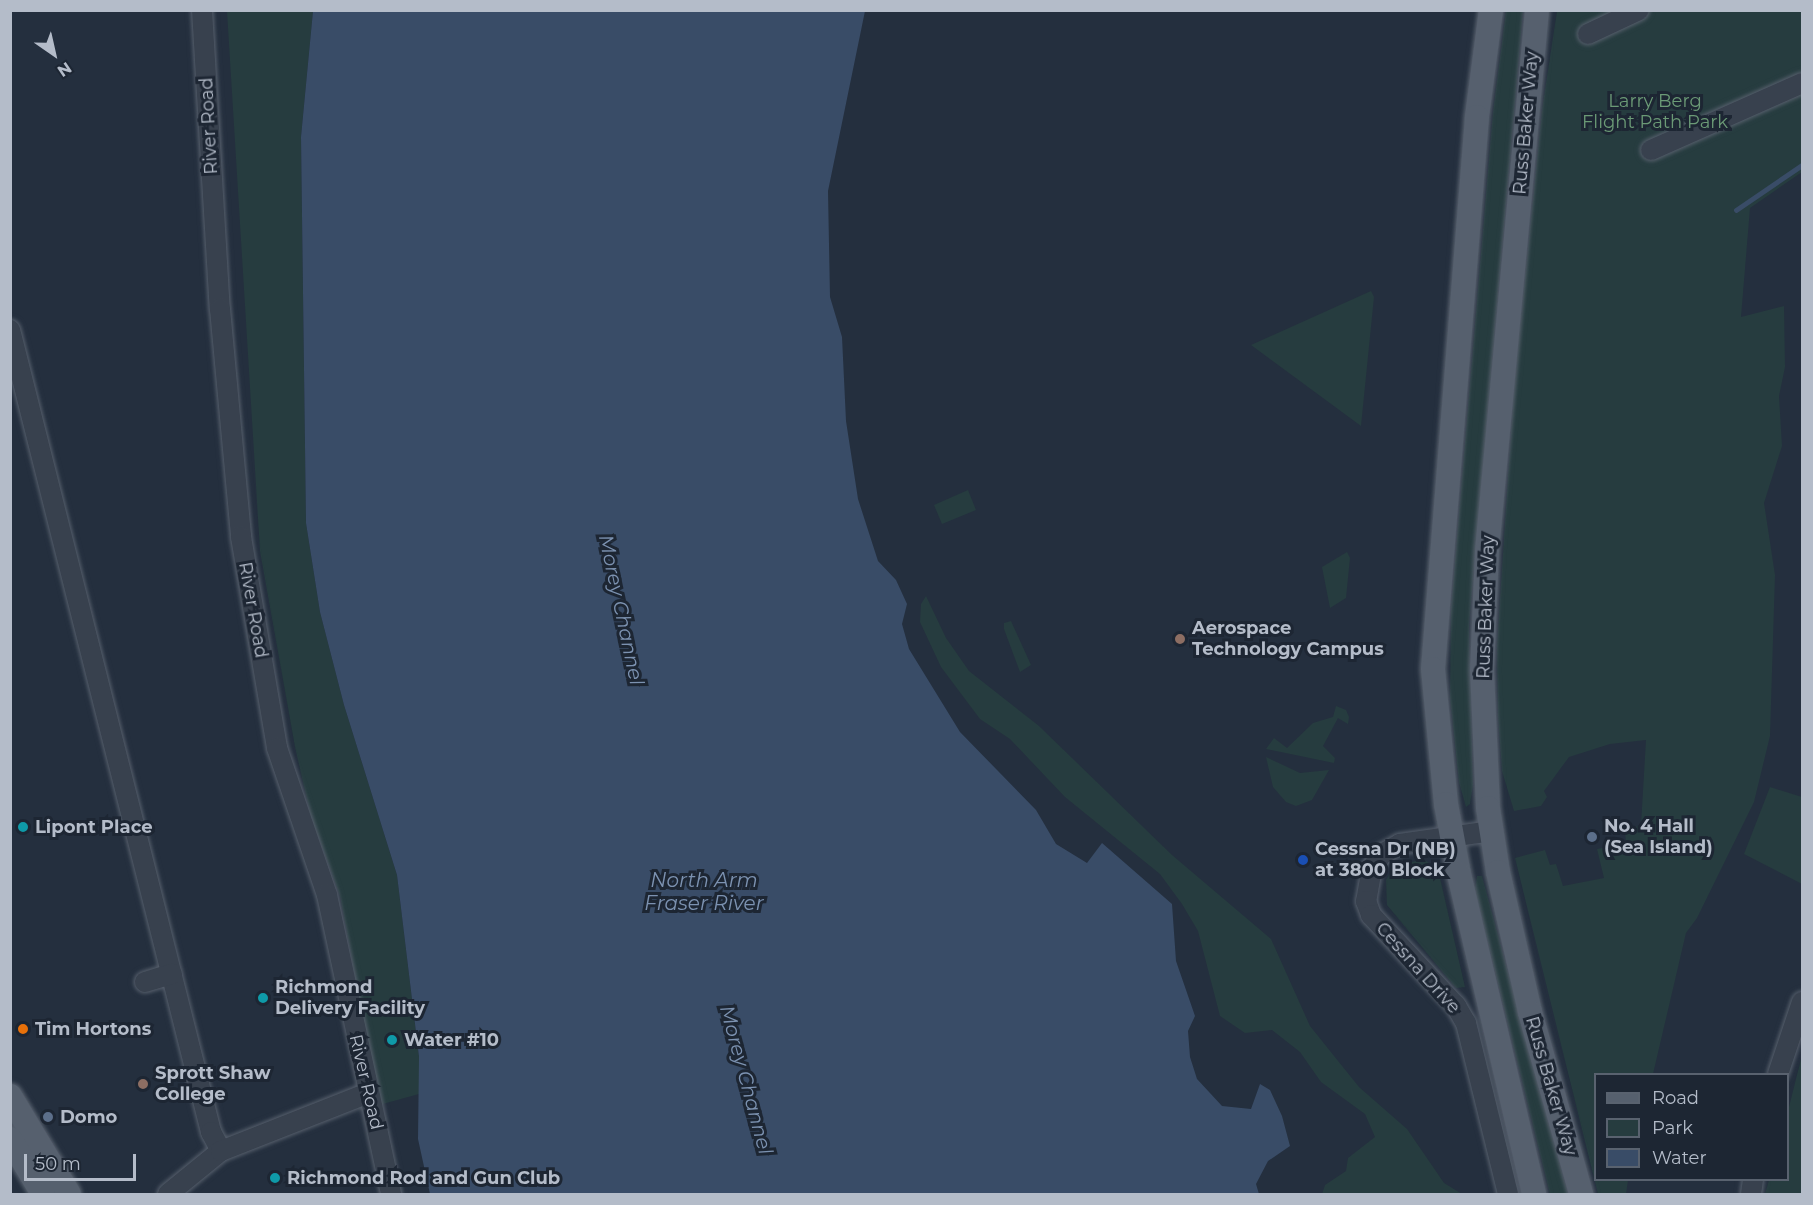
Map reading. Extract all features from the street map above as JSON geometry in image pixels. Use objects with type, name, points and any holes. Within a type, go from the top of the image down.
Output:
[{"type":"main road","points":[[1491,10],[1477,117],[1433,669],[1452,836],[1534,1194]]},
{"type":"main road","name":"Russ Baker Way","points":[[1537,10],[1487,550],[1482,670],[1492,831],[1530,1012],[1581,1194]]},
{"type":"main road","points":[[10,1096],[69,1194]]},
{"type":"main road","points":[[10,1139],[43,1194]]},
{"type":"street","name":"River Road","points":[[202,10],[220,309],[241,537],[277,748],[327,895],[391,1194]]},
{"type":"street","points":[[1588,34],[1639,10]]},
{"type":"street","points":[[1651,150],[1803,83]]},
{"type":"street","points":[[10,330],[211,1132],[221,1151]]},
{"type":"street","name":"Cessna Drive","points":[[1492,831],[1400,844],[1383,854],[1366,884],[1366,901],[1371,915],[1456,1006],[1466,1023],[1508,1194]]},
{"type":"street","points":[[145,982],[172,974]]},
{"type":"street","points":[[1778,1073],[1803,1002]]},
{"type":"street","points":[[168,1194],[221,1151],[368,1093]]},
{"type":"green space","points":[[227,11],[313,11],[301,137],[306,523],[320,612],[344,705],[397,875],[419,1057],[419,1094],[379,1105],[340,896],[311,817],[295,747],[260,551]]},
{"type":"green space","points":[[1506,11],[1523,11],[1469,625],[1473,785],[1470,804],[1466,807],[1459,782],[1450,699],[1451,607],[1493,112]]},
{"type":"green space","name":"Larry Berg Flight Path Park","points":[[1557,11],[1802,11],[1802,172],[1750,208],[1741,317],[1784,306],[1785,367],[1779,396],[1782,446],[1764,503],[1775,575],[1770,736],[1754,802],[1697,918],[1686,933],[1653,1073],[1594,1073],[1594,1178],[1515,858],[1545,850],[1550,865],[1556,864],[1563,886],[1604,878],[1597,849],[1626,843],[1625,830],[1641,825],[1646,740],[1610,744],[1569,757],[1544,791],[1547,797],[1541,806],[1514,811],[1502,771],[1498,716],[1497,646],[1514,385],[1542,110]]},
{"type":"green space","points":[[1371,291],[1374,297],[1361,426],[1251,345]]},
{"type":"green space","points":[[968,490],[976,510],[942,524],[934,505]]},
{"type":"green space","points":[[1347,552],[1350,558],[1346,598],[1330,608],[1322,567]]},
{"type":"green space","points":[[926,596],[946,638],[969,671],[1039,726],[1172,855],[1271,939],[1310,1026],[1359,1087],[1407,1129],[1444,1183],[1462,1194],[1322,1194],[1325,1185],[1346,1171],[1348,1158],[1375,1137],[1365,1114],[1321,1082],[1300,1052],[1272,1030],[1245,1033],[1220,1016],[1198,931],[1182,904],[1160,874],[1065,797],[1010,739],[980,719],[941,667],[920,622],[921,604]]},
{"type":"green space","points":[[1011,621],[1031,665],[1020,672],[1004,629],[1004,623]]},
{"type":"green space","points":[[1336,706],[1346,710],[1349,717],[1348,724],[1338,718],[1323,746],[1335,758],[1334,763],[1266,749],[1274,738],[1287,748],[1313,723],[1333,717]]},
{"type":"green space","points":[[1266,757],[1300,773],[1329,770],[1312,800],[1296,806],[1286,802],[1273,787]]},
{"type":"green space","points":[[1770,787],[1802,797],[1802,884],[1744,854]]},
{"type":"green space","points":[[1423,859],[1438,869],[1465,987],[1456,988],[1387,905],[1386,880],[1394,867]]},
{"type":"green space","points":[[1477,876],[1482,876],[1568,1194],[1550,1194],[1475,891]]},
{"type":"green space","points":[[1802,1055],[1802,1194],[1765,1194],[1769,1181],[1789,1181],[1789,1107]]},
{"type":"green space","points":[[1595,1181],[1628,1181],[1626,1194],[1598,1194]]},
{"type":"water","name":"North Arm Fraser River","points":[[313,11],[865,11],[828,191],[830,297],[842,337],[846,421],[858,499],[878,561],[896,580],[907,604],[902,624],[909,649],[960,732],[1036,810],[1056,844],[1087,863],[1102,843],[1172,904],[1176,961],[1195,1016],[1188,1031],[1190,1057],[1197,1079],[1222,1106],[1251,1109],[1260,1084],[1270,1090],[1282,1116],[1290,1146],[1268,1161],[1256,1184],[1259,1194],[430,1194],[418,1139],[419,1057],[397,875],[344,705],[320,612],[306,523],[301,137]]},
{"type":"waterway","points":[[1736,210],[1802,165]]},
{"type":"place","name":"Aerospace Technology Campus","points":[[1180,639]]},
{"type":"place","name":"Lipont Place","points":[[23,827]]},
{"type":"place","name":"No. 4 Hall (Sea Island)","points":[[1592,837]]},
{"type":"place","name":"Cessna Dr (NB) at 3800 Block","points":[[1303,860]]},
{"type":"place","name":"Richmond Delivery Facility","points":[[263,998]]},
{"type":"place","name":"Tim Hortons","points":[[23,1029]]},
{"type":"place","name":"Water #10","points":[[392,1040]]},
{"type":"place","name":"Sprott Shaw College","points":[[143,1084]]},
{"type":"place","name":"Domo","points":[[48,1117]]},
{"type":"place","name":"Richmond Rod and Gun Club","points":[[275,1178]]},
{"type":"water label","name":"Morey Channel","points":[[621,610]]},
{"type":"water label","name":"Morey Channel","points":[[746,1080]]}]
